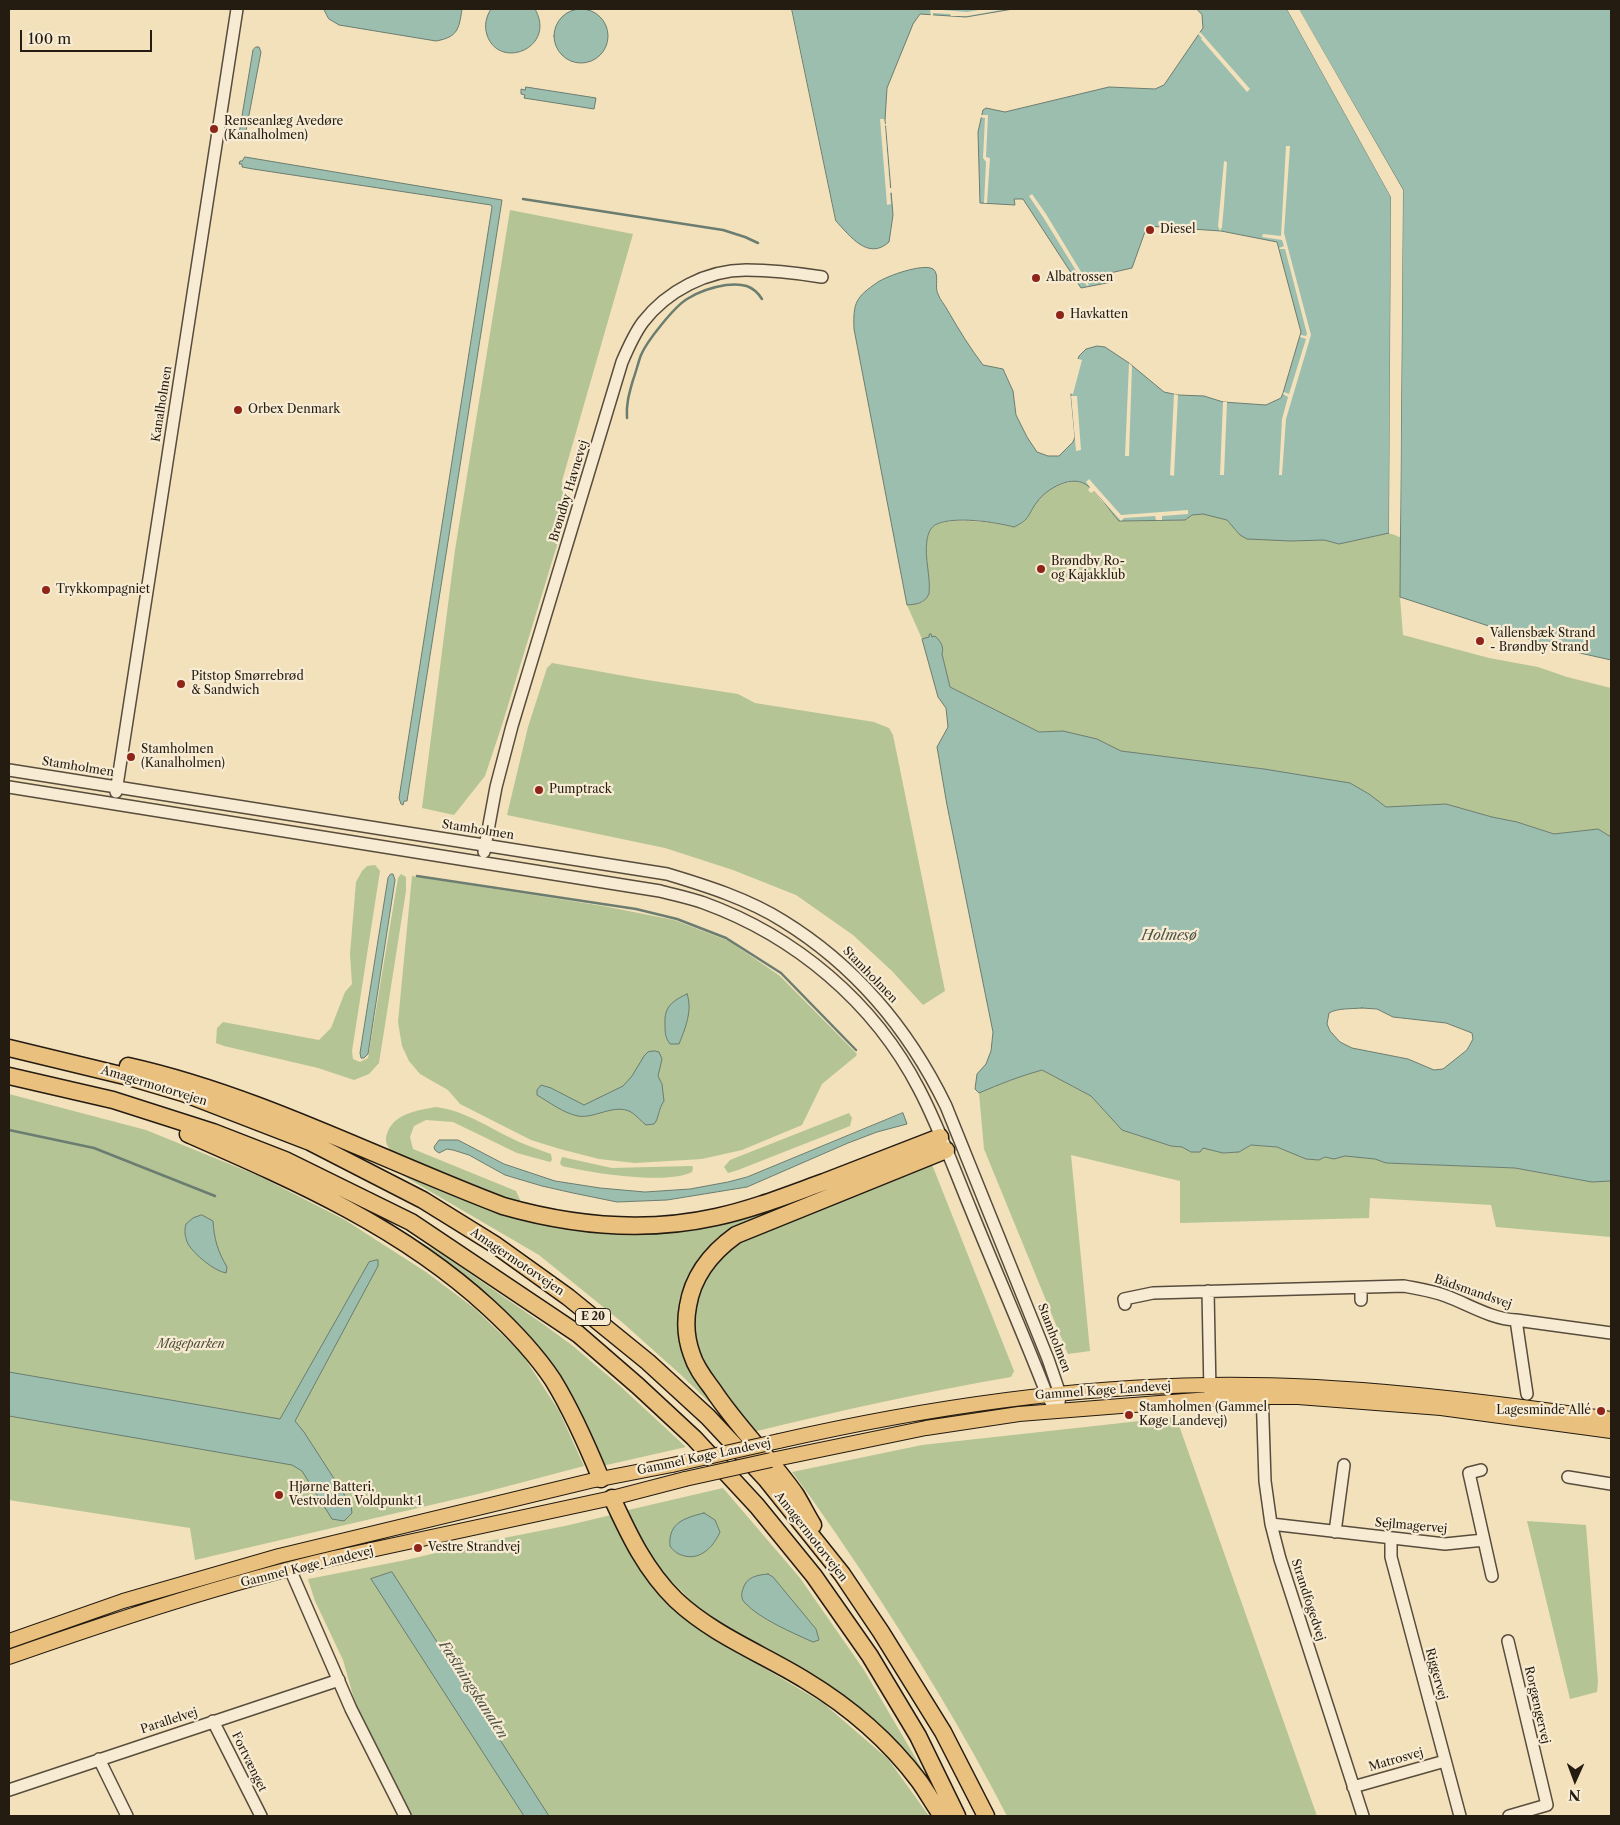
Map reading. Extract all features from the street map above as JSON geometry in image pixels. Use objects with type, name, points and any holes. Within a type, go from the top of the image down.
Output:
[{"type":"highway","points":[[13,1048],[61,1053],[175,1077],[250,1102],[503,1206],[555,1219],[608,1226],[644,1226],[716,1218],[750,1209],[943,1143]]},
{"type":"highway","name":"Amagermotorvejen","points":[[13,1048],[129,1077],[183,1093],[301,1139],[423,1200],[494,1244],[568,1297],[648,1362],[708,1417],[766,1479],[842,1574],[882,1632],[944,1732],[986,1816]]},
{"type":"highway","name":"Amagermotorvejen","points":[[9,1076],[160,1114],[285,1160],[411,1222],[578,1334],[694,1438],[757,1506],[814,1576],[870,1656],[913,1728],[957,1816]]},
{"type":"highway","points":[[66,1089],[178,1130],[282,1175],[394,1235],[460,1281],[503,1321],[534,1355],[552,1379],[567,1405],[601,1479]]},
{"type":"highway","points":[[842,1574],[796,1495],[724,1407],[700,1373],[692,1355],[687,1336],[686,1316],[689,1297],[696,1278],[706,1261],[736,1235],[943,1143]]},
{"type":"highway","points":[[612,1498],[634,1545],[654,1576],[677,1601],[716,1630],[806,1681],[853,1713],[897,1756],[918,1780],[942,1816]]},
{"type":"main road","name":"Gammel Køge Landevej","points":[[9,1641],[122,1601],[279,1556],[601,1479],[927,1410],[1053,1394],[1139,1387],[1210,1392],[1396,1393],[1611,1419]]},
{"type":"main road","name":"Gammel Køge Landevej","points":[[1262,1391],[1298,1397],[1441,1408],[1611,1431]]},
{"type":"main road","name":"Gammel Køge Landevej","points":[[9,1657],[124,1617],[290,1569],[612,1498],[798,1454],[926,1428],[1019,1414],[1210,1392]]},
{"type":"main road","points":[[601,1479],[612,1498]]},
{"type":"street","name":"Kanalholmen","points":[[114,804],[237,9]]},
{"type":"street","name":"Brøndby Havnevej","points":[[482,861],[496,787],[512,726],[622,362],[631,341],[644,321],[660,304],[678,290],[699,280],[721,273],[744,270],[775,271],[822,277]]},
{"type":"street","name":"Stamholmen","points":[[9,770],[667,874],[712,888],[782,920],[839,961],[880,1003],[904,1033],[923,1063],[946,1106],[1045,1350],[1053,1394]]},
{"type":"street","name":"Stamholmen","points":[[9,787],[482,861],[660,891],[703,902],[771,934],[829,976],[866,1012],[904,1063],[919,1089],[943,1143],[1053,1394],[1058,1410]]},
{"type":"street","points":[[943,1143],[959,1137]]},
{"type":"street","name":"Bådsmandsvej","points":[[1126,1304],[1124,1299],[1154,1293],[1404,1286],[1445,1295],[1490,1314],[1516,1320],[1611,1333]]},
{"type":"street","points":[[1361,1288],[1361,1300]]},
{"type":"street","points":[[1208,1291],[1210,1392]]},
{"type":"street","points":[[1516,1320],[1527,1394]]},
{"type":"street","name":"Strandfogedvej","points":[[1262,1391],[1264,1481],[1271,1524],[1280,1559],[1363,1816]]},
{"type":"street","points":[[1335,1532],[1344,1465]]},
{"type":"street","points":[[1481,1470],[1469,1473],[1492,1576]]},
{"type":"street","points":[[1568,1477],[1611,1484]]},
{"type":"street","name":"Sejlmagervej","points":[[1271,1524],[1445,1544],[1484,1540]]},
{"type":"street","name":"Riggervej","points":[[1391,1539],[1390,1557],[1460,1816]]},
{"type":"street","points":[[290,1569],[351,1709],[404,1816]]},
{"type":"street","name":"Rorgængervej","points":[[1508,1641],[1547,1805],[1509,1816]]},
{"type":"street","name":"Parallelvej","points":[[9,1790],[339,1680]]},
{"type":"street","name":"Fortvænget","points":[[213,1721],[261,1816]]},
{"type":"street","points":[[99,1759],[127,1816]]},
{"type":"street","name":"Matrosvej","points":[[1353,1787],[1445,1760]]},
{"type":"green space","points":[[510,210],[633,234],[562,481],[565,519],[502,725],[485,776],[454,815],[422,808],[455,550]]},
{"type":"green space","points":[[1075,481],[1087,484],[1119,521],[1185,520],[1192,515],[1203,514],[1227,520],[1240,535],[1291,541],[1324,540],[1339,544],[1389,533],[1400,537],[1400,597],[1403,635],[1489,658],[1538,667],[1567,677],[1611,688],[1611,837],[1597,829],[1554,834],[1517,822],[1446,804],[1385,807],[1369,794],[1350,783],[1264,769],[1121,751],[1097,739],[1063,731],[1039,732],[950,687],[942,654],[943,650],[932,637],[922,639],[907,605],[922,603],[929,594],[926,547],[930,530],[937,524],[957,521],[984,522],[1014,527],[1026,519],[1037,501],[1045,493],[1059,485]]},
{"type":"green space","points":[[552,663],[738,694],[755,703],[874,722],[889,728],[893,735],[945,991],[923,1005],[892,971],[853,935],[796,895],[733,870],[665,848],[507,815],[528,727],[547,668]]},
{"type":"green space","points":[[375,865],[380,871],[352,1051],[353,1059],[360,1062],[368,1058],[398,878],[401,874],[406,877],[406,891],[379,1063],[369,1074],[354,1080],[318,1068],[216,1043],[217,1028],[223,1022],[319,1040],[331,1028],[345,992],[352,984],[350,954],[356,882],[367,866]]},
{"type":"green space","points":[[412,876],[603,906],[674,920],[729,941],[780,976],[857,1054],[822,1084],[802,1125],[742,1150],[702,1159],[635,1163],[599,1159],[531,1140],[460,1104],[448,1090],[420,1074],[409,1061],[402,1046],[398,1022]]},
{"type":"green space","points":[[1042,1070],[1091,1096],[1122,1130],[1171,1146],[1182,1147],[1191,1152],[1203,1147],[1223,1153],[1239,1152],[1251,1145],[1277,1147],[1306,1159],[1319,1160],[1325,1157],[1334,1159],[1345,1156],[1375,1159],[1386,1163],[1515,1168],[1592,1182],[1611,1181],[1611,1237],[1496,1227],[1491,1205],[1370,1198],[1369,1218],[1180,1223],[1180,1181],[1071,1155],[1090,1351],[1068,1354],[984,1149],[979,1093],[1010,1080]]},
{"type":"green space","name":"Mågeparken","points":[[9,1094],[146,1130],[259,1176],[345,1220],[426,1272],[474,1308],[522,1354],[559,1411],[584,1466],[478,1494],[195,1560],[190,1528],[9,1500]]},
{"type":"green space","points":[[436,1107],[466,1115],[526,1145],[551,1154],[552,1160],[550,1162],[517,1153],[453,1122],[426,1120],[414,1126],[410,1137],[413,1149],[516,1191],[521,1202],[482,1190],[392,1152],[386,1140],[388,1131],[396,1120],[409,1113]]},
{"type":"green space","points":[[849,1113],[852,1118],[850,1126],[738,1170],[728,1173],[724,1167],[730,1160]]},
{"type":"green space","points":[[926,1147],[712,1245],[680,1322],[713,1400],[709,1402],[623,1323],[539,1255],[402,1175],[404,1171],[486,1205],[673,1231]]},
{"type":"green space","points":[[562,1157],[612,1168],[692,1166],[693,1168],[692,1172],[680,1176],[647,1178],[591,1172],[562,1166],[560,1163]]},
{"type":"green space","points":[[931,1162],[1014,1371],[1011,1377],[881,1402],[753,1432],[707,1370],[697,1347],[693,1323],[701,1278],[741,1238]]},
{"type":"green space","points":[[362,1209],[440,1253],[573,1346],[686,1447],[602,1466],[549,1368]]},
{"type":"green space","points":[[1176,1417],[1317,1816],[1007,1816],[974,1754],[919,1662],[862,1572],[792,1472],[922,1445]]},
{"type":"green space","points":[[723,1488],[800,1578],[864,1670],[929,1781],[766,1653],[701,1611],[648,1557],[624,1511]]},
{"type":"green space","points":[[611,1515],[633,1560],[660,1593],[684,1617],[710,1636],[823,1703],[888,1759],[929,1816],[410,1816],[356,1706],[343,1660],[315,1601],[308,1579],[406,1560]]},
{"type":"green space","points":[[1527,1521],[1586,1525],[1598,1682],[1597,1692],[1570,1699]]},
{"type":"water","points":[[324,9],[462,9],[456,31],[449,37],[436,41],[339,25],[329,19]]},
{"type":"water","points":[[491,9],[535,9],[540,23],[538,35],[533,44],[524,50],[513,53],[503,52],[493,46],[487,35],[486,28],[487,18]]},
{"type":"water","points":[[576,9],[586,9],[596,13],[604,21],[608,36],[604,51],[596,59],[586,63],[576,63],[566,59],[558,51],[554,41],[554,31],[558,21],[566,13]]},
{"type":"water","points":[[792,9],[1013,9],[966,17],[920,14],[913,24],[887,88],[885,120],[893,215],[889,242],[881,247],[867,248],[860,244],[836,221]]},
{"type":"water","points":[[1197,9],[1287,9],[1391,197],[1389,533],[1339,544],[1324,540],[1247,539],[1240,535],[1227,520],[1203,514],[1192,515],[1185,520],[1119,521],[1088,486],[1082,482],[1068,482],[1060,484],[1041,497],[1026,519],[1014,527],[964,520],[954,520],[935,525],[929,533],[926,547],[929,594],[922,602],[907,605],[854,329],[854,312],[857,301],[860,296],[883,279],[914,269],[928,268],[935,271],[939,296],[960,332],[983,365],[1003,369],[1013,391],[1016,415],[1027,437],[1037,452],[1048,456],[1059,456],[1073,442],[1075,437],[1071,395],[1072,376],[1079,356],[1086,349],[1097,346],[1105,347],[1129,363],[1164,392],[1178,395],[1204,396],[1223,402],[1266,405],[1281,398],[1301,332],[1277,242],[1221,231],[1147,226],[1132,268],[1110,273],[1112,282],[1081,288],[1023,199],[1014,199],[1015,205],[980,203],[978,132],[983,110],[986,108],[1005,112],[1109,87],[1155,89],[1164,85],[1203,28],[1202,15]]},
{"type":"water","points":[[1299,9],[1611,9],[1611,660],[1553,647],[1400,597],[1403,190]]},
{"type":"water","points":[[259,47],[261,52],[245,136],[243,139],[240,139],[239,134],[253,50]]},
{"type":"water","points":[[526,87],[596,98],[594,109],[524,98],[525,95],[521,94],[521,89],[525,90]]},
{"type":"water","points":[[245,157],[502,200],[407,801],[404,801],[403,805],[399,798],[492,207],[491,205],[242,167],[242,164],[239,164]]},
{"type":"water","name":"Holmesø","points":[[929,635],[935,636],[942,644],[942,654],[950,687],[1039,732],[1063,731],[1097,739],[1121,751],[1264,769],[1350,783],[1386,807],[1446,804],[1517,822],[1554,834],[1598,829],[1611,837],[1611,1181],[1592,1182],[1515,1168],[1386,1163],[1375,1159],[1345,1156],[1334,1159],[1325,1157],[1319,1160],[1306,1159],[1277,1147],[1251,1145],[1239,1152],[1223,1153],[1203,1148],[1200,1152],[1191,1152],[1182,1147],[1171,1146],[1122,1130],[1091,1096],[1042,1070],[1010,1080],[979,1093],[975,1089],[977,1074],[986,1064],[991,1051],[993,1032],[937,747],[948,727],[946,708],[938,697],[922,639],[929,637]],"holes":[[[1362,1008],[1377,1009],[1393,1017],[1446,1023],[1472,1033],[1473,1039],[1467,1050],[1443,1069],[1434,1070],[1408,1059],[1352,1048],[1340,1042],[1330,1031],[1327,1024],[1329,1013],[1332,1011]]]},
{"type":"water","points":[[393,874],[395,880],[368,1054],[361,1058],[360,1053],[388,878]]},
{"type":"water","points":[[687,994],[689,1013],[684,1032],[679,1044],[670,1044],[665,1032],[666,1013],[673,1002]]},
{"type":"water","points":[[648,1052],[659,1052],[662,1059],[658,1076],[662,1084],[664,1101],[654,1124],[646,1125],[633,1113],[618,1109],[584,1116],[572,1115],[537,1095],[537,1090],[541,1085],[584,1105],[623,1086],[632,1076],[644,1056]]},
{"type":"water","points":[[903,1113],[907,1124],[877,1132],[848,1143],[747,1187],[667,1200],[617,1202],[542,1186],[505,1175],[469,1155],[447,1149],[439,1153],[434,1147],[439,1140],[458,1140],[504,1164],[555,1181],[645,1192],[690,1189],[747,1177]]},
{"type":"water","points":[[202,1215],[213,1221],[217,1245],[227,1267],[226,1273],[205,1262],[188,1244],[185,1234],[186,1224],[193,1218]]},
{"type":"water","points":[[378,1260],[378,1266],[295,1421],[351,1505],[352,1513],[344,1521],[332,1519],[302,1471],[292,1465],[9,1416],[9,1372],[280,1419],[369,1262]]},
{"type":"water","points":[[704,1513],[715,1520],[720,1532],[709,1548],[692,1557],[673,1550],[670,1546],[670,1538],[675,1527],[690,1517]]},
{"type":"water","points":[[392,1572],[549,1816],[524,1816],[371,1579]]},
{"type":"water","points":[[768,1574],[773,1577],[816,1629],[819,1640],[813,1642],[777,1625],[759,1615],[744,1601],[742,1593],[744,1585],[749,1579]]},
{"type":"pier","points":[[930,9],[967,12],[985,9],[1007,9],[967,16],[933,13],[933,17],[931,17]]},
{"type":"pier","points":[[1287,9],[1290,9],[1394,196],[1391,534],[1389,533],[1391,197]]},
{"type":"pier","points":[[1296,9],[1299,9],[1403,190],[1400,537],[1397,536],[1400,191]]},
{"type":"pier","points":[[1200,32],[1250,89],[1247,92],[1201,39],[1198,34]]},
{"type":"pier","points":[[980,115],[988,115],[986,157],[990,158],[987,203],[984,203],[986,162],[983,158],[985,118],[979,117]]},
{"type":"pier","points":[[880,119],[884,119],[885,124],[887,124],[885,126],[890,188],[893,188],[894,192],[890,193],[891,204],[887,205]]},
{"type":"pier","points":[[1286,146],[1290,146],[1284,233],[1311,335],[1286,419],[1282,475],[1279,475],[1282,419],[1288,397],[1283,394],[1284,392],[1289,394],[1306,339],[1300,337],[1307,334],[1285,249],[1279,248],[1284,246],[1282,240],[1262,237],[1263,234],[1281,236]]},
{"type":"pier","points":[[1224,161],[1227,162],[1222,227],[1220,231],[1218,226]]},
{"type":"pier","points":[[1032,194],[1089,285],[1087,286],[1075,269],[1029,196]]},
{"type":"pier","points":[[1075,358],[1082,360],[1073,394],[1068,393],[1069,376]]},
{"type":"pier","points":[[1129,363],[1132,366],[1129,456],[1125,456]]},
{"type":"pier","points":[[1174,394],[1178,395],[1174,476],[1170,475]]},
{"type":"pier","points":[[1071,396],[1077,396],[1081,450],[1076,451]]},
{"type":"pier","points":[[1223,402],[1227,402],[1224,475],[1220,475]]},
{"type":"pier","points":[[1089,479],[1121,515],[1188,510],[1188,514],[1162,516],[1162,520],[1156,520],[1155,516],[1124,518],[1121,521],[1094,491],[1091,493],[1088,490],[1090,487],[1086,482]]},
{"type":"waterway","points":[[523,199],[723,230],[758,243]]},
{"type":"waterway","points":[[627,418],[629,394],[641,355],[649,341],[675,309],[691,296],[706,290],[732,284],[747,286],[759,294],[762,299]]},
{"type":"waterway","points":[[417,876],[636,909],[677,919],[726,938],[781,973],[856,1050]]},
{"type":"waterway","points":[[9,1130],[94,1148],[215,1196]]},
{"type":"place","name":"Renseanlæg Avedøre (Kanalholmen)","points":[[214,129]]},
{"type":"place","name":"Diesel","points":[[1150,230]]},
{"type":"place","name":"Albatrossen","points":[[1036,278]]},
{"type":"place","name":"Havkatten","points":[[1060,315]]},
{"type":"place","name":"Orbex Denmark","points":[[238,410]]},
{"type":"place","name":"Brøndby Ro- og Kajakklub","points":[[1041,569]]},
{"type":"place","name":"Trykkompagniet","points":[[46,590]]},
{"type":"place","name":"Vallensbæk Strand - Brøndby Strand","points":[[1480,641]]},
{"type":"place","name":"Pitstop Smørrebrød & Sandwich","points":[[181,684]]},
{"type":"place","name":"Stamholmen (Kanalholmen)","points":[[131,757]]},
{"type":"place","name":"Pumptrack","points":[[539,790]]},
{"type":"place","name":"Lagesminde Allé","points":[[1601,1411]]},
{"type":"place","name":"Stamholmen (Gammel Køge Landevej)","points":[[1129,1415]]},
{"type":"place","name":"Hjørne Batteri, Vestvolden Voldpunkt 1","points":[[279,1495]]},
{"type":"place","name":"Vestre Strandvej","points":[[418,1548]]},
{"type":"water label","name":"Fæstningskanalen","points":[[473,1690]]}]
